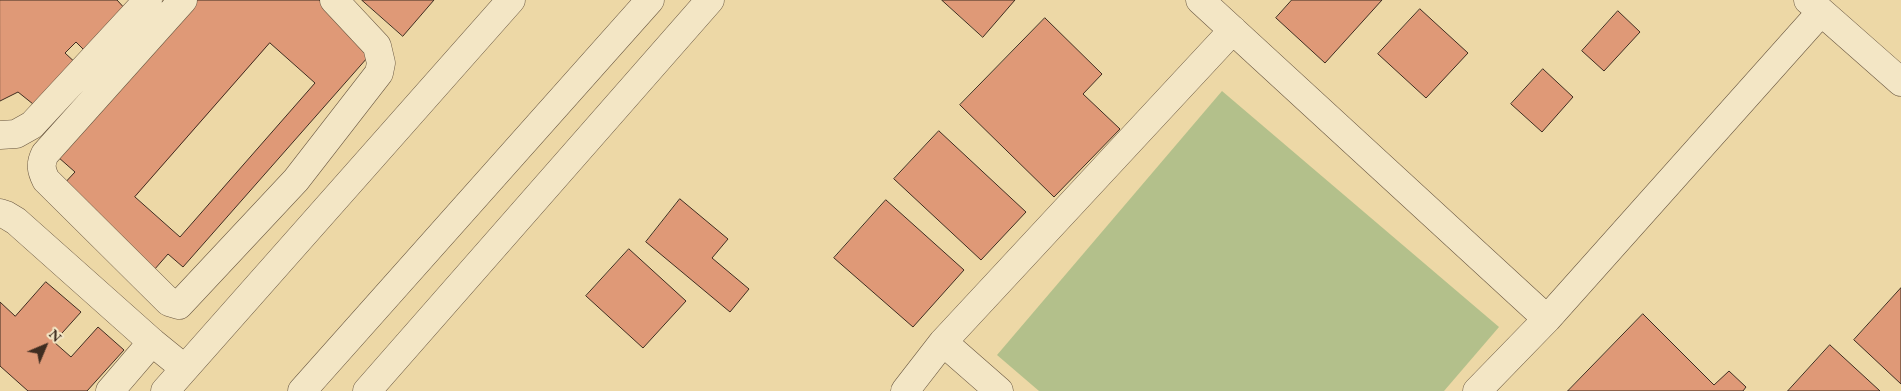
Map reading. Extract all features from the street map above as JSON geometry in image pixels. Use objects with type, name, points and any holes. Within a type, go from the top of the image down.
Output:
[{"type":"street","points":[[0,135],[16,134],[32,125],[148,0]]},
{"type":"street","points":[[183,0],[45,154],[41,163],[46,180],[169,302],[179,305],[296,180],[379,74],[380,54],[372,38],[334,0]]},
{"type":"street","points":[[165,391],[511,0]]},
{"type":"street","points":[[302,391],[650,0]]},
{"type":"street","points":[[377,388],[710,0]]},
{"type":"street","points":[[1200,0],[1547,319]]},
{"type":"street","points":[[1477,391],[1547,319],[1815,6],[1901,82]]},
{"type":"street","points":[[905,391],[943,342],[1233,30]]},
{"type":"street","points":[[296,180],[324,210]]},
{"type":"street","points":[[0,213],[16,222],[184,368]]},
{"type":"street","points":[[110,391],[152,342]]},
{"type":"street","points":[[943,342],[999,391]]},
{"type":"green space","points":[[1222,91],[1499,327],[1444,391],[1039,391],[997,355]]},
{"type":"building","points":[[0,0],[117,0],[127,11],[86,52],[76,42],[65,53],[79,66],[38,108],[18,92],[0,101]]},
{"type":"building","points":[[196,0],[319,0],[375,49],[183,267],[168,254],[154,270],[61,187],[75,172],[58,157]],"holes":[[[270,43],[315,83],[180,237],[135,197]]]},
{"type":"building","points":[[362,0],[434,0],[403,36]]},
{"type":"building","points":[[942,0],[1015,0],[983,37]]},
{"type":"building","points":[[1292,0],[1382,0],[1325,63],[1276,18]]},
{"type":"building","points":[[1420,9],[1468,53],[1426,98],[1378,54]]},
{"type":"building","points":[[1618,11],[1640,32],[1604,71],[1582,51]]},
{"type":"building","points":[[1045,18],[1102,74],[1083,94],[1120,129],[1054,197],[960,105]]},
{"type":"building","points":[[1543,69],[1573,97],[1542,132],[1511,104]]},
{"type":"building","points":[[939,131],[1026,212],[981,260],[894,179]]},
{"type":"building","points":[[680,199],[728,239],[712,258],[749,289],[730,312],[646,242]]},
{"type":"building","points":[[886,200],[964,270],[913,327],[834,258]]},
{"type":"building","points":[[629,249],[686,301],[643,348],[586,296]]},
{"type":"building","points":[[46,282],[81,312],[54,342],[71,357],[98,327],[124,350],[87,391],[28,391],[0,366],[0,302],[15,316]]},
{"type":"building","points":[[1901,288],[1901,384],[1854,340]]},
{"type":"building","points":[[1643,314],[1714,385],[1729,371],[1746,387],[1743,391],[1568,391]]},
{"type":"building","points":[[1830,345],[1880,391],[1788,391]]}]
